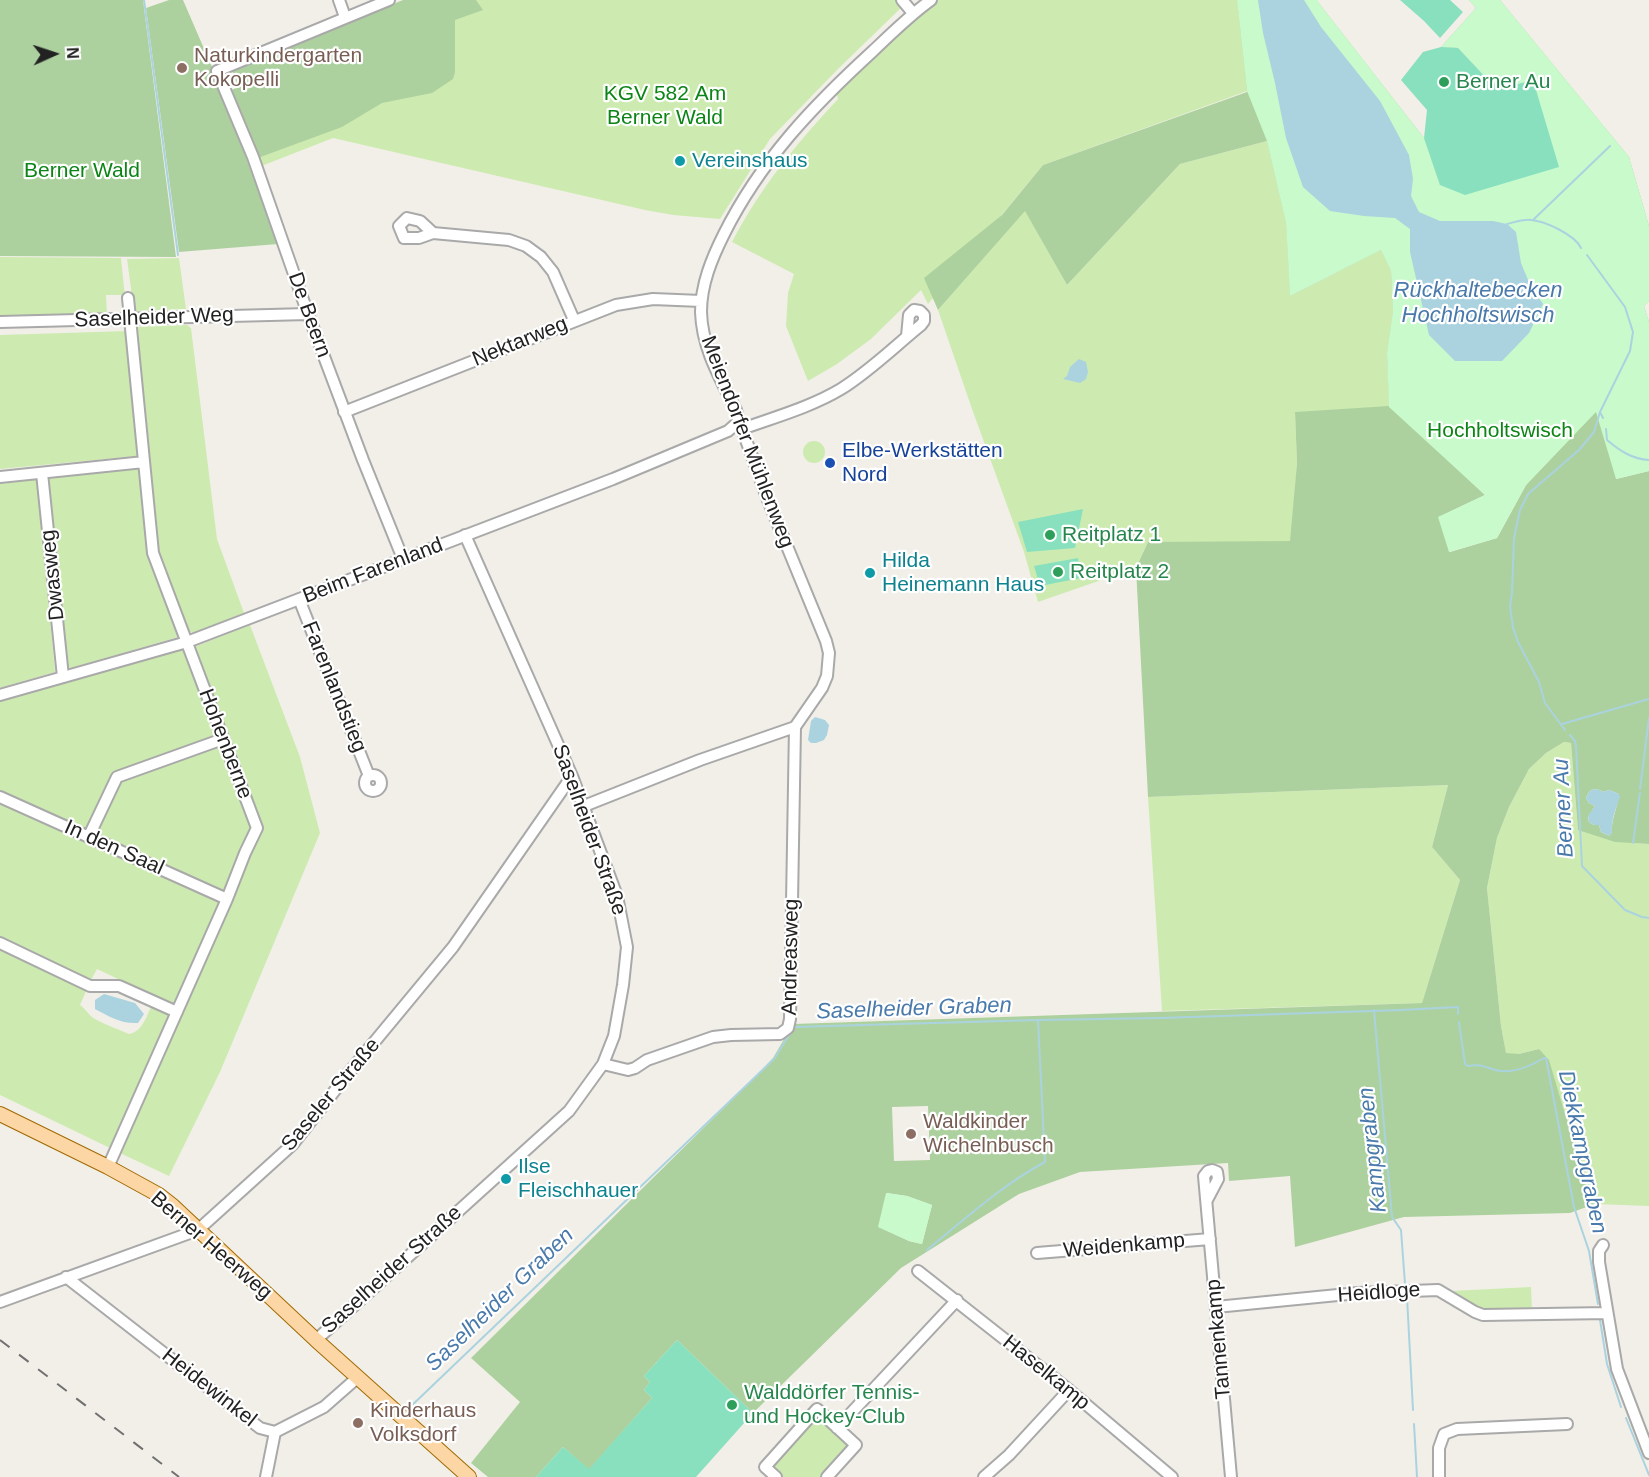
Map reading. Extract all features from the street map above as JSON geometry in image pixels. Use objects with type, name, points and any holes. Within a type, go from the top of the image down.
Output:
[{"type":"main road","name":"Berner Heerweg","points":[[0,1114],[159,1195],[357,1378],[469,1477]]},
{"type":"street","points":[[339,0],[345,17],[389,0]]},
{"type":"street","points":[[902,0],[913,14]]},
{"type":"street","name":"Meiendorfer Mühlenweg","points":[[795,727],[822,688],[827,676],[829,653],[739,426],[736,410],[712,363],[704,336],[702,301],[709,268],[727,228],[773,153],[846,75],[931,0]]},
{"type":"street","name":"De Beern","points":[[345,17],[217,71],[253,157],[344,412],[403,559]]},
{"type":"street","points":[[433,233],[508,240],[526,246],[541,257],[553,272],[574,321]]},
{"type":"street","name":"Hohenberne","points":[[108,1167],[257,828],[153,553],[128,298]]},
{"type":"street","name":"Nektarweg","points":[[344,412],[616,305],[653,298],[702,301]]},
{"type":"street","name":"Saselheider Weg","points":[[0,322],[308,314]]},
{"type":"street","name":"Beim Farenland","points":[[0,695],[187,642],[613,479],[739,426],[783,415],[836,392],[859,377],[907,336]]},
{"type":"street","points":[[0,477],[144,462]]},
{"type":"street","name":"Dwasweg","points":[[42,473],[63,677]]},
{"type":"street","name":"Saselheider Straße","points":[[316,1340],[569,1111],[603,1064],[614,1036],[627,947],[617,896],[572,776],[465,535]]},
{"type":"street","name":"Farenlandstieg","points":[[299,599],[369,776]]},
{"type":"street","points":[[584,806],[700,760],[795,727]]},
{"type":"street","name":"Andreasweg","points":[[603,1064],[628,1070],[647,1060],[713,1037],[780,1034],[788,1028],[795,727]]},
{"type":"street","points":[[89,836],[117,777],[223,739]]},
{"type":"street","name":"Saseler Straße","points":[[0,1302],[198,1230],[292,1144],[453,947],[572,776]]},
{"type":"street","name":"In den Saal","points":[[0,796],[227,899]]},
{"type":"street","points":[[0,943],[90,986],[119,986],[177,1012]]},
{"type":"street","name":"Tannenkamp","points":[[1207,1200],[1232,1477]]},
{"type":"street","name":"Weidenkamp","points":[[1037,1253],[1210,1239]]},
{"type":"street","points":[[1603,1245],[1599,1251],[1599,1262],[1617,1369],[1649,1453]]},
{"type":"street","name":"Haselkamp","points":[[918,1270],[1069,1390],[1172,1477]]},
{"type":"street","name":"Heidewinkel","points":[[66,1277],[260,1428],[275,1432],[324,1407],[357,1378]]},
{"type":"street","name":"Heidloge","points":[[1216,1307],[1358,1293],[1438,1290],[1484,1315],[1607,1312]]},
{"type":"street","points":[[837,1428],[957,1300]]},
{"type":"street","points":[[984,1477],[1009,1455],[1069,1390]]},
{"type":"street","points":[[776,1477],[765,1467],[817,1409],[856,1445],[827,1477]]},
{"type":"street","points":[[1439,1477],[1439,1448],[1443,1434],[1457,1429],[1567,1424]]},
{"type":"street","points":[[266,1477],[275,1432]]},
{"type":"green space","name":"Berner Wald","points":[[0,0],[143,0],[176,257],[0,256]]},
{"type":"green space","points":[[169,0],[183,0],[215,74],[278,244],[179,252],[146,8]]},
{"type":"green space","points":[[403,0],[476,0],[483,10],[455,20],[453,79],[432,93],[382,103],[342,127],[255,159],[230,91],[238,87],[232,70]]},
{"type":"green space","name":"KGV 582 Am Berner Wald","points":[[413,0],[896,0],[902,7],[770,139],[720,219],[645,210],[333,138],[259,167],[230,91],[238,87],[232,70]]},
{"type":"green space","points":[[939,0],[1237,0],[1247,91],[1043,165],[928,304],[921,290],[871,339],[837,364],[808,381],[786,326],[788,293],[794,274],[732,242],[780,167],[838,99],[836,92],[901,31]]},
{"type":"green space","points":[[1237,0],[1258,0],[1286,138],[1304,187],[1330,211],[1395,218],[1410,229],[1410,252],[1429,335],[1455,361],[1502,361],[1529,333],[1543,304],[1531,287],[1521,263],[1516,232],[1507,224],[1493,221],[1440,221],[1419,212],[1411,196],[1413,179],[1409,155],[1381,101],[1321,27],[1304,0],[1318,0],[1424,138],[1440,185],[1465,195],[1559,167],[1533,81],[1503,88],[1488,80],[1458,48],[1441,47],[1476,8],[1469,0],[1500,0],[1629,157],[1649,226],[1649,301],[1644,306],[1649,322],[1649,373],[1618,425],[1616,479],[1649,471],[1649,844],[1615,842],[1578,830],[1571,743],[1564,742],[1546,753],[1529,769],[1509,807],[1497,838],[1487,888],[1501,1026],[1506,1053],[1519,1054],[1539,1049],[1549,1060],[1595,1204],[1570,1213],[1404,1217],[1295,1247],[1290,1176],[1229,1181],[1228,1163],[1080,1172],[1019,1194],[901,1268],[753,1413],[677,1340],[644,1376],[650,1382],[644,1390],[652,1398],[589,1470],[563,1447],[536,1477],[488,1477],[471,1463],[520,1402],[471,1358],[752,1080],[773,1058],[793,1024],[1422,1003],[1460,880],[1432,847],[1448,785],[1148,797],[1136,568],[1148,542],[1290,541],[1297,463],[1295,412],[1389,406],[1387,353],[1393,311],[1391,271],[1381,250],[1290,296],[1286,223],[1267,141],[1180,164],[1067,285],[1025,211],[938,310],[924,278],[1002,215],[1043,165],[1247,92]],"holes":[[[1572,264],[1612,303],[1625,342],[1596,411],[1526,485],[1497,538],[1450,552],[1439,517],[1485,495],[1420,434],[1437,366],[1480,377],[1515,367],[1543,339],[1555,309],[1539,278]],[[1593,789],[1603,792],[1609,790],[1619,794],[1612,832],[1609,836],[1601,832],[1599,825],[1589,822],[1588,817],[1595,806],[1586,798]],[[928,1106],[930,1160],[894,1161],[892,1107]],[[887,1193],[907,1196],[932,1205],[922,1244],[909,1241],[879,1227]]]},
{"type":"green space","name":"Hochholtswisch","points":[[1237,0],[1318,0],[1424,138],[1440,185],[1503,88],[1488,80],[1458,48],[1441,47],[1476,8],[1469,0],[1500,0],[1629,157],[1649,226],[1649,301],[1644,306],[1649,322],[1649,471],[1616,479],[1596,412],[1526,485],[1497,538],[1449,552],[1438,517],[1485,495],[1389,407],[1387,353],[1393,311],[1391,271],[1381,250],[1290,296],[1286,223],[1267,141],[1247,91]]},
{"type":"green space","points":[[1400,0],[1450,0],[1463,12],[1440,38]]},
{"type":"green space","points":[[1441,47],[1458,48],[1488,80],[1503,88],[1533,80],[1559,167],[1465,195],[1440,185],[1424,138],[1427,110],[1401,80],[1423,52]]},
{"type":"green space","points":[[1267,141],[1286,223],[1290,296],[1381,250],[1391,271],[1393,311],[1387,353],[1389,407],[1295,413],[1297,463],[1291,542],[1148,542],[1136,568],[1038,602],[1024,552],[938,310],[1025,210],[1067,285],[1180,164]]},
{"type":"green space","points":[[0,257],[121,258],[125,297],[106,295],[107,316],[0,317]]},
{"type":"green space","points":[[179,258],[186,309],[134,311],[127,259]]},
{"type":"green space","points":[[187,325],[191,328],[217,539],[244,613],[193,633],[187,630],[158,549],[136,327]]},
{"type":"green space","points":[[127,331],[138,456],[0,469],[0,335]]},
{"type":"green space","points":[[814,441],[822,444],[825,452],[822,460],[814,463],[806,460],[803,452],[806,444]]},
{"type":"green space","points":[[140,468],[149,554],[179,634],[178,637],[68,667],[48,480],[52,477]]},
{"type":"green space","points":[[37,479],[55,672],[0,688],[0,484]]},
{"type":"green space","name":"Reitplatz 1","points":[[1083,509],[1075,548],[1027,552],[1018,522]]},
{"type":"green space","name":"Reitplatz 2","points":[[1078,558],[1081,578],[1040,586],[1034,566]]},
{"type":"green space","points":[[250,625],[300,757],[320,833],[220,1072],[169,1176],[122,1154],[121,1151],[262,829],[194,647]]},
{"type":"green space","points":[[181,650],[187,656],[216,733],[215,737],[112,776],[87,829],[0,791],[0,701]]},
{"type":"green space","points":[[1564,742],[1571,743],[1578,830],[1633,843],[1649,844],[1649,1206],[1595,1204],[1578,1146],[1539,1049],[1519,1054],[1506,1054],[1487,888],[1497,838],[1509,807],[1529,769],[1546,753]]},
{"type":"green space","points":[[218,744],[222,746],[252,831],[226,892],[97,835],[96,832],[118,784],[124,777]]},
{"type":"green space","points":[[1448,785],[1432,847],[1460,880],[1422,1003],[1162,1011],[1148,797]]},
{"type":"green space","points":[[0,802],[222,901],[175,1006],[97,969],[91,980],[0,936]]},
{"type":"green space","points":[[0,948],[87,989],[80,1005],[95,1019],[129,1034],[140,1027],[152,1005],[171,1014],[110,1148],[0,1095]]},
{"type":"green space","points":[[886,1193],[907,1196],[932,1205],[922,1244],[909,1241],[878,1227]]},
{"type":"green space","points":[[1531,1287],[1532,1311],[1486,1313],[1450,1291]]},
{"type":"green space","points":[[677,1340],[753,1413],[696,1477],[536,1477],[563,1447],[589,1469],[652,1398],[644,1390],[650,1382],[644,1376]]},
{"type":"green space","points":[[817,1411],[854,1445],[825,1477],[778,1477],[767,1467]]},
{"type":"water","name":"Rückhaltebecken Hochholtswisch","points":[[1258,0],[1304,0],[1321,27],[1380,101],[1409,155],[1413,179],[1411,196],[1419,212],[1440,221],[1493,221],[1507,224],[1516,232],[1521,263],[1531,287],[1543,304],[1529,333],[1502,361],[1455,361],[1429,335],[1410,252],[1410,229],[1395,218],[1330,211],[1303,187],[1286,138]]},
{"type":"water","points":[[1079,359],[1086,362],[1088,372],[1086,379],[1080,383],[1063,379],[1067,376],[1070,367]]},
{"type":"water","points":[[815,717],[825,720],[829,725],[824,740],[811,743],[808,740],[811,721]]},
{"type":"water","points":[[1593,789],[1603,792],[1609,790],[1619,794],[1612,832],[1609,836],[1601,832],[1599,825],[1589,822],[1588,816],[1595,806],[1586,798]]},
{"type":"water","points":[[104,994],[135,1003],[144,1014],[138,1023],[121,1021],[106,1015],[95,1009],[95,1000]]},
{"type":"waterway","points":[[144,0],[178,255]]},
{"type":"waterway","points":[[1533,220],[1610,146]]},
{"type":"waterway","name":"Berner Au","points":[[1507,224],[1528,220],[1544,223],[1573,238],[1581,248]]},
{"type":"waterway","name":"Berner Au","points":[[1565,730],[1545,703],[1539,682],[1518,642],[1513,628],[1510,606],[1514,538],[1520,510],[1528,494],[1579,450],[1594,432],[1600,412],[1630,351],[1633,332],[1625,307],[1587,255]]},
{"type":"waterway","name":"Berner Au","points":[[1600,412],[1603,418]]},
{"type":"waterway","points":[[1606,429],[1607,440],[1617,448],[1626,454],[1649,460]]},
{"type":"waterway","points":[[1562,724],[1649,699]]},
{"type":"waterway","points":[[1640,789],[1649,718]]},
{"type":"waterway","name":"Berner Au","points":[[1570,735],[1576,746],[1582,866],[1625,910],[1649,918]]},
{"type":"waterway","points":[[1633,843],[1640,793]]},
{"type":"waterway","name":"Saselheider Graben","points":[[407,1410],[774,1059],[794,1027],[1161,1018],[1458,1007],[1458,1014]]},
{"type":"waterway","name":"Kampgraben","points":[[1374,1010],[1392,1217],[1401,1230],[1405,1284]]},
{"type":"waterway","points":[[927,1250],[999,1192],[1045,1162],[1038,1020]]},
{"type":"waterway","name":"Diekkampgraben","points":[[1459,1022],[1465,1064],[1468,1066],[1478,1065],[1512,1071],[1546,1058],[1574,1207],[1589,1251],[1598,1304]]},
{"type":"waterway","name":"Kampgraben","points":[[1407,1297],[1413,1410]]},
{"type":"waterway","name":"Diekkampgraben","points":[[1600,1320],[1607,1364],[1621,1407]]},
{"type":"waterway","name":"Diekkampgraben","points":[[1626,1418],[1649,1475]]},
{"type":"waterway","name":"Kampgraben","points":[[1414,1424],[1417,1477]]},
{"type":"railway","points":[[0,1340],[179,1477]]},
{"type":"place","name":"Naturkindergarten Kokopelli","points":[[182,68]]},
{"type":"place","name":"Berner Au","points":[[1444,82]]},
{"type":"place","name":"Vereinshaus","points":[[680,161]]},
{"type":"place","name":"Elbe-Werkstätten Nord","points":[[830,463]]},
{"type":"place","name":"Reitplatz 1","points":[[1050,535]]},
{"type":"place","name":"Reitplatz 2","points":[[1058,572]]},
{"type":"place","name":"Hilda Heinemann Haus","points":[[870,573]]},
{"type":"place","name":"Waldkinder Wichelnbusch","points":[[911,1134]]},
{"type":"place","name":"Ilse Fleischhauer","points":[[506,1179]]},
{"type":"place","name":"Walddörfer Tennis- und Hockey-Club","points":[[732,1405]]},
{"type":"place","name":"Kinderhaus Volksdorf","points":[[358,1423]]}]
